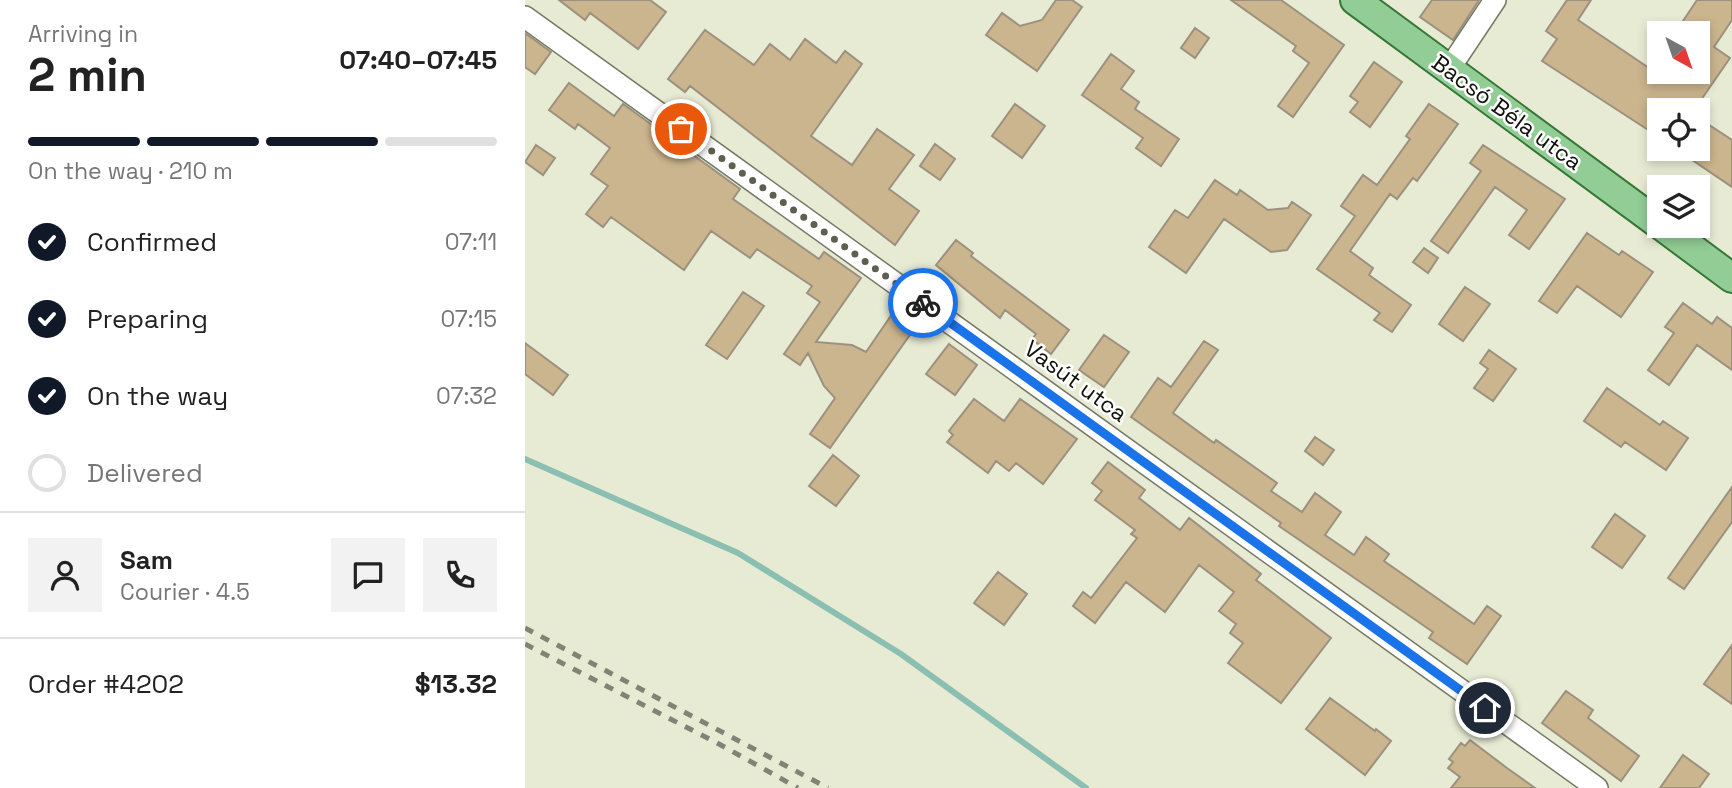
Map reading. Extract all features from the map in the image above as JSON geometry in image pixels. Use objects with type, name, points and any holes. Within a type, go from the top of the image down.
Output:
[{"type":"main road","name":"Bacsó Béla utca","points":[[1355,0],[1647,215]]},
{"type":"main road","name":"Bacsó Béla utca","points":[[1678,238],[1732,278]]},
{"type":"street","points":[[1449,69],[1495,0]]},
{"type":"street","name":"Vasút utca","points":[[525,17],[1597,788]]},
{"type":"building","points":[[559,0],[650,0],[666,12],[638,49],[590,13],[585,20]]},
{"type":"building","points":[[1056,0],[1072,0],[1082,7],[1037,71],[986,35],[1002,13],[1020,26],[1042,20]]},
{"type":"building","points":[[1231,0],[1281,0],[1344,45],[1293,117],[1278,106],[1309,63],[1293,51],[1296,46]]},
{"type":"building","points":[[1432,0],[1479,0],[1453,40],[1420,17]]},
{"type":"building","points":[[1567,0],[1591,0],[1578,20],[1647,67],[1647,84],[1710,84],[1710,21],[1683,21],[1697,0],[1732,0],[1732,20],[1714,47],[1730,58],[1702,98],[1647,98],[1647,129],[1542,61],[1557,39],[1546,31]]},
{"type":"building","points":[[1195,28],[1209,38],[1195,58],[1181,48]]},
{"type":"building","points":[[705,30],[754,65],[770,44],[790,60],[805,39],[836,63],[845,51],[862,64],[811,136],[852,165],[877,129],[914,155],[889,189],[919,211],[895,245],[690,86],[685,92],[668,79]]},
{"type":"building","points":[[525,33],[551,52],[535,74],[525,67]]},
{"type":"building","points":[[1111,54],[1134,71],[1121,89],[1139,102],[1135,109],[1179,139],[1161,166],[1136,148],[1143,138],[1082,95]]},
{"type":"building","points":[[1374,62],[1402,82],[1370,127],[1350,112],[1358,102],[1350,96]]},
{"type":"building","points":[[569,83],[614,116],[623,104],[740,189],[733,199],[819,259],[824,252],[861,278],[816,342],[852,345],[866,352],[897,307],[919,322],[830,448],[810,434],[835,398],[824,386],[808,353],[800,365],[784,354],[820,302],[807,293],[812,286],[757,249],[750,258],[711,231],[684,270],[611,217],[603,227],[586,214],[608,186],[591,174],[610,148],[578,124],[575,129],[549,110]]},
{"type":"building","points":[[1015,104],[1045,126],[1022,158],[992,136]]},
{"type":"building","points":[[1429,104],[1458,124],[1417,181],[1413,178],[1397,199],[1390,194],[1350,251],[1373,268],[1369,275],[1411,305],[1392,332],[1374,320],[1380,313],[1317,269],[1355,216],[1341,206],[1363,175],[1377,185],[1410,139],[1406,136]]},
{"type":"building","points":[[1710,126],[1732,140],[1732,187],[1694,161],[1710,161]]},
{"type":"building","points":[[935,144],[955,159],[940,180],[920,166]]},
{"type":"building","points":[[536,145],[555,158],[543,175],[525,162]]},
{"type":"building","points":[[1483,145],[1565,199],[1529,249],[1509,235],[1527,210],[1495,187],[1448,253],[1431,241],[1481,171],[1470,163]]},
{"type":"building","points":[[1215,180],[1237,195],[1240,190],[1268,210],[1288,208],[1292,202],[1311,215],[1287,250],[1271,252],[1224,219],[1186,273],[1149,247],[1175,210],[1188,218]]},
{"type":"building","points":[[1587,233],[1619,255],[1622,251],[1653,272],[1621,317],[1577,286],[1557,313],[1539,301]]},
{"type":"building","points":[[956,240],[973,253],[971,256],[1069,330],[1051,354],[1032,339],[1036,334],[1005,310],[1000,318],[936,265]]},
{"type":"building","points":[[1424,248],[1438,258],[1428,273],[1413,262]]},
{"type":"building","points":[[1465,287],[1490,304],[1463,341],[1439,324]]},
{"type":"building","points":[[743,292],[764,306],[727,359],[706,345]]},
{"type":"building","points":[[1683,303],[1712,324],[1717,317],[1732,328],[1732,370],[1697,345],[1669,385],[1648,370],[1674,333],[1665,327]]},
{"type":"building","points":[[1104,335],[1129,352],[1104,387],[1079,370]]},
{"type":"building","points":[[1204,341],[1218,350],[1173,413],[1277,483],[1271,491],[1302,512],[1315,493],[1341,512],[1325,535],[1354,555],[1366,537],[1389,554],[1384,561],[1474,624],[1487,606],[1501,616],[1467,664],[1429,638],[1433,632],[1279,526],[1281,523],[1131,417],[1158,378],[1171,387]]},
{"type":"building","points":[[525,343],[568,375],[553,395],[525,374]]},
{"type":"building","points":[[949,344],[977,365],[955,395],[926,374]]},
{"type":"building","points":[[1489,350],[1516,369],[1493,401],[1474,388],[1488,369],[1480,363]]},
{"type":"building","points":[[1607,388],[1660,425],[1663,421],[1688,438],[1666,470],[1625,442],[1621,447],[1584,421]]},
{"type":"building","points":[[974,399],[1004,421],[1020,399],[1077,439],[1043,484],[1016,463],[1009,471],[996,461],[988,473],[947,442],[953,435],[949,431]]},
{"type":"building","points":[[1315,437],[1334,450],[1323,465],[1305,451]]},
{"type":"building","points":[[833,455],[859,476],[836,506],[809,486]]},
{"type":"building","points":[[1108,462],[1145,490],[1139,498],[1180,530],[1189,518],[1261,574],[1256,580],[1331,638],[1281,703],[1228,663],[1243,643],[1230,633],[1236,624],[1219,611],[1234,592],[1199,565],[1165,612],[1126,582],[1095,623],[1073,606],[1083,592],[1091,598],[1137,538],[1131,534],[1135,530],[1095,500],[1102,491],[1092,483]]},
{"type":"building","points":[[1732,487],[1732,522],[1684,589],[1668,578]]},
{"type":"building","points":[[1615,514],[1645,536],[1622,568],[1592,547]]},
{"type":"building","points":[[998,572],[1027,594],[1004,625],[974,603]]},
{"type":"building","points":[[1732,645],[1732,704],[1704,684]]},
{"type":"building","points":[[1566,691],[1593,710],[1588,718],[1639,756],[1621,781],[1542,723]]},
{"type":"building","points":[[1330,698],[1391,741],[1365,775],[1306,729]]},
{"type":"building","points":[[1470,740],[1535,788],[1451,788],[1460,777],[1448,768],[1453,762],[1449,759],[1461,743],[1465,746]]},
{"type":"building","points":[[1683,755],[1709,774],[1699,788],[1660,788]]},
{"type":"waterway","points":[[525,459],[738,553],[901,654],[1086,788]]},
{"type":"railway","points":[[525,628],[828,788]]},
{"type":"railway","points":[[525,644],[798,788]]},
{"type":"way so far","points":[[681,129],[923,303]]},
{"type":"route","points":[[923,303],[1485,708]]}]
